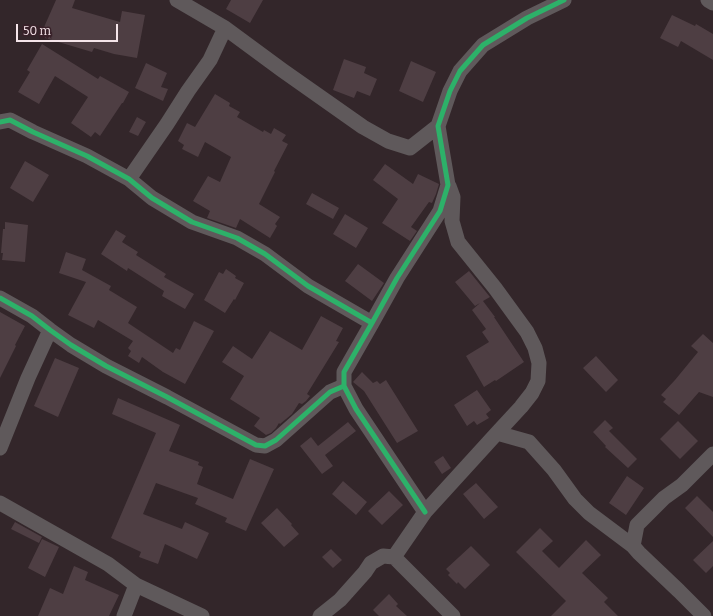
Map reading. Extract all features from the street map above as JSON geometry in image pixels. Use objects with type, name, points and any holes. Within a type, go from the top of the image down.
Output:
[{"type":"street","points":[[177,0],[224,28],[363,127],[388,141],[410,148],[438,126]]},
{"type":"street","points":[[394,557],[425,512],[521,407],[532,393],[538,381],[539,363],[535,348],[527,332],[495,288],[458,242],[452,221],[453,197],[448,185],[438,126],[450,91],[460,71],[483,46],[527,18],[564,0]]},
{"type":"street","points":[[708,0],[713,3]]},
{"type":"street","points":[[129,179],[210,60],[224,28]]},
{"type":"street","points":[[0,122],[10,120],[32,132],[88,156],[129,179],[152,198],[192,222],[237,238],[265,254],[308,286],[372,323]]},
{"type":"street","points":[[425,512],[356,409],[344,386],[344,372],[397,278],[440,211],[448,185]]},
{"type":"street","points":[[0,298],[32,316],[71,345],[106,366],[256,445],[265,446],[276,440],[330,392],[344,386]]},
{"type":"street","points":[[0,448],[28,378],[50,330]]},
{"type":"street","points":[[496,433],[528,442],[554,470],[575,499],[590,513],[633,546],[704,616]]},
{"type":"street","points":[[633,546],[637,525],[664,498],[682,485],[713,454]]},
{"type":"street","points":[[0,503],[108,564],[136,585],[202,616]]},
{"type":"street","points":[[320,616],[340,600],[371,563],[383,556],[394,557],[453,616]]},
{"type":"street","points":[[124,616],[136,585]]},
{"type":"building","points":[[56,0],[75,0],[72,8],[120,22],[122,11],[145,15],[137,58],[114,54],[94,48],[92,52],[45,38],[46,36],[41,34]]},
{"type":"building","points":[[231,0],[263,0],[250,23],[226,9]]},
{"type":"building","points":[[672,15],[695,26],[696,24],[713,34],[713,60],[681,41],[678,47],[660,38]]},
{"type":"building","points":[[42,44],[98,79],[100,76],[129,92],[100,136],[95,132],[91,137],[71,123],[88,97],[55,76],[39,104],[18,92],[30,72],[27,70]]},
{"type":"building","points":[[344,59],[366,67],[364,73],[377,79],[370,96],[357,91],[354,98],[333,90]]},
{"type":"building","points":[[411,61],[436,72],[423,102],[399,91]]},
{"type":"building","points":[[146,63],[167,73],[161,87],[168,89],[163,101],[135,88]]},
{"type":"building","points":[[215,94],[230,103],[229,106],[240,112],[237,117],[263,132],[264,130],[271,134],[274,128],[286,135],[282,141],[288,144],[259,204],[280,217],[275,224],[277,226],[270,238],[240,219],[236,228],[207,218],[210,211],[193,201],[208,176],[220,182],[231,157],[205,142],[198,157],[182,149],[184,145],[178,141],[187,123],[195,127]]},
{"type":"building","points":[[137,117],[146,122],[138,136],[129,132]]},
{"type":"building","points":[[25,161],[49,175],[33,202],[10,188]]},
{"type":"building","points":[[385,164],[413,184],[418,174],[439,184],[432,203],[429,202],[411,227],[417,231],[410,241],[382,223],[398,199],[373,180]]},
{"type":"building","points":[[312,193],[339,208],[333,219],[306,204]]},
{"type":"building","points":[[345,214],[368,228],[356,248],[333,234]]},
{"type":"building","points":[[5,222],[28,225],[25,262],[2,260],[3,253],[1,253]]},
{"type":"building","points":[[116,230],[126,236],[122,242],[138,252],[136,255],[166,274],[164,277],[194,294],[185,309],[162,296],[164,291],[128,268],[127,271],[101,254]]},
{"type":"building","points":[[66,252],[86,259],[82,270],[111,286],[109,290],[137,307],[128,323],[173,353],[176,348],[180,350],[194,321],[214,331],[185,384],[163,372],[142,357],[139,363],[128,356],[131,351],[128,348],[133,341],[98,320],[94,328],[68,315],[86,282],[59,273]]},
{"type":"building","points":[[358,264],[384,283],[372,301],[345,281]]},
{"type":"building","points":[[226,269],[236,276],[235,278],[244,283],[235,300],[234,299],[225,313],[204,300],[219,272],[223,274]]},
{"type":"building","points":[[469,271],[490,297],[483,301],[524,362],[496,381],[495,380],[484,387],[466,356],[489,342],[482,332],[486,329],[472,310],[480,303],[475,306],[455,282]]},
{"type":"building","points":[[0,312],[25,326],[0,378]]},
{"type":"building","points":[[321,316],[343,328],[336,341],[339,342],[307,394],[310,396],[302,404],[299,403],[292,414],[280,424],[279,423],[271,433],[266,435],[254,426],[260,418],[230,399],[244,376],[222,362],[233,346],[252,359],[270,331],[302,350]]},
{"type":"building","points":[[703,334],[713,343],[713,397],[699,392],[679,415],[663,402],[666,399],[661,395],[698,352],[691,346]]},
{"type":"building","points":[[596,356],[618,380],[606,392],[583,368]]},
{"type":"building","points":[[55,358],[79,368],[58,417],[34,406]]},
{"type":"building","points":[[362,372],[373,383],[377,381],[380,384],[386,380],[418,431],[397,443],[364,391],[353,382]]},
{"type":"building","points":[[477,390],[491,410],[486,414],[489,418],[477,425],[474,421],[467,426],[454,405]]},
{"type":"building","points":[[118,398],[180,425],[169,451],[199,462],[198,465],[203,467],[197,484],[233,499],[250,459],[274,469],[246,531],[225,522],[227,518],[195,504],[198,498],[156,483],[143,514],[182,529],[185,522],[209,533],[197,559],[165,544],[158,564],[139,557],[141,552],[111,538],[156,433],[112,414]]},
{"type":"building","points":[[605,420],[613,428],[609,431],[637,459],[628,468],[605,447],[606,446],[593,432]]},
{"type":"building","points":[[678,421],[698,441],[680,459],[660,439]]},
{"type":"building","points":[[348,422],[356,431],[325,455],[333,466],[322,474],[300,446],[311,437],[318,446]]},
{"type":"building","points":[[443,456],[451,468],[442,474],[434,462]]},
{"type":"building","points":[[627,476],[644,488],[626,515],[609,503]]},
{"type":"building","points":[[343,481],[367,502],[356,515],[332,494]]},
{"type":"building","points":[[476,483],[498,507],[484,519],[463,494]]},
{"type":"building","points":[[389,491],[403,505],[382,525],[368,511]]},
{"type":"building","points":[[697,496],[713,512],[713,537],[685,508]]},
{"type":"building","points":[[277,508],[299,534],[284,547],[261,523]]},
{"type":"building","points":[[15,522],[42,537],[39,543],[11,529]]},
{"type":"building","points":[[540,528],[553,541],[542,551],[559,568],[586,540],[601,555],[582,573],[608,598],[604,602],[618,616],[551,616],[566,601],[516,552]]},
{"type":"building","points":[[42,539],[59,547],[45,577],[28,568]]},
{"type":"building","points":[[713,541],[713,566],[706,573],[693,560]]},
{"type":"building","points":[[471,546],[490,565],[465,589],[458,582],[457,584],[448,575],[450,573],[446,569]]},
{"type":"building","points":[[331,549],[342,560],[333,568],[322,557]]},
{"type":"building","points":[[74,566],[88,572],[85,580],[119,595],[109,616],[38,616],[50,588],[63,594]]},
{"type":"building","points":[[389,594],[398,604],[396,606],[407,616],[379,616],[373,610]]},
{"type":"cycle path","points":[[425,512],[356,409],[344,386],[344,372],[397,278],[440,211],[448,185],[438,126],[450,91],[460,71],[483,45],[527,18],[564,0]]},
{"type":"cycle path","points":[[0,122],[10,120],[87,156],[129,179],[152,198],[192,222],[237,238],[265,254],[308,286],[372,323]]},
{"type":"cycle path","points":[[0,298],[32,316],[71,345],[106,366],[256,445],[265,446],[276,440],[330,392],[344,386]]}]
